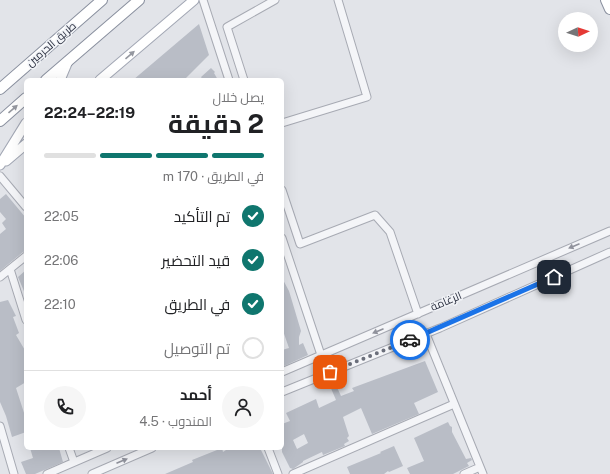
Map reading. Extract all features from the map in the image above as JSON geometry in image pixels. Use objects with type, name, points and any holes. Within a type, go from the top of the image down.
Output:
[{"type":"highway","name":"طريق الحرمين","points":[[1,88],[102,0]]},
{"type":"highway","points":[[48,78],[138,0]]},
{"type":"highway","points":[[607,0],[610,4]]},
{"type":"highway","points":[[607,0],[610,9]]},
{"type":"highway","points":[[0,121],[24,100]]},
{"type":"main road","points":[[102,78],[194,0]]},
{"type":"main road","points":[[61,78],[69,60]]},
{"type":"main road","points":[[0,166],[24,126]]},
{"type":"main road","points":[[0,166],[24,146]]},
{"type":"street","points":[[203,0],[228,78]]},
{"type":"street","points":[[243,78],[227,27],[276,0]]},
{"type":"street","points":[[284,122],[367,97],[338,0]]},
{"type":"street","points":[[0,176],[24,205]]},
{"type":"street","points":[[284,196],[300,244],[375,215],[390,232],[418,314]]},
{"type":"street","name":"الرغامة","points":[[284,371],[610,231]]},
{"type":"street","points":[[284,244],[321,355],[330,372]]},
{"type":"street","name":"الرغامة","points":[[284,391],[426,334],[610,252]]},
{"type":"street","points":[[0,277],[24,258]]},
{"type":"street","points":[[10,269],[24,314]]},
{"type":"street","points":[[426,334],[482,471],[464,474]]},
{"type":"street","points":[[298,473],[454,404]]},
{"type":"street","points":[[0,426],[14,474]]},
{"type":"street","points":[[70,450],[74,462]]},
{"type":"street","points":[[47,474],[102,450]]},
{"type":"street","points":[[93,474],[147,450]]},
{"type":"street","points":[[269,450],[278,474]]},
{"type":"building","points":[[199,24],[209,55],[186,78],[135,78]]},
{"type":"building","points":[[211,68],[215,72],[214,73],[217,78],[202,78]]},
{"type":"building","points":[[6,194],[24,216],[24,252],[0,271],[0,234],[6,229],[2,223],[6,219],[0,212],[0,199]]},
{"type":"building","points":[[24,272],[24,291],[18,277]]},
{"type":"building","points":[[284,282],[289,291],[301,331],[299,345],[303,343],[308,355],[284,366],[284,349],[289,348],[284,334]]},
{"type":"building","points":[[8,300],[16,316],[13,317],[19,333],[16,335],[24,349],[24,383],[16,388],[24,413],[24,433],[12,437],[0,402],[0,302]]},
{"type":"building","points":[[425,361],[438,392],[414,403],[419,414],[372,434],[361,408],[343,417],[349,436],[347,438],[349,441],[344,444],[345,446],[323,455],[322,452],[303,461],[293,469],[290,468],[282,452],[282,450],[284,450],[284,423],[290,421],[286,413],[316,399],[319,408],[336,400],[330,386],[336,385],[341,396],[354,391],[352,388]],"holes":[[[304,434],[308,443],[297,449],[293,440]]]},
{"type":"building","points":[[448,422],[452,427],[452,432],[466,459],[471,458],[472,460],[467,463],[469,466],[453,474],[410,474],[407,468],[424,461],[414,438]]},
{"type":"building","points":[[394,446],[403,466],[389,472],[388,471],[384,474],[350,474],[347,467]]},
{"type":"building","points":[[31,450],[60,450],[63,462],[35,474],[26,474],[21,462],[33,458]]},
{"type":"building","points":[[217,450],[222,450],[223,452],[226,450],[261,450],[273,474],[165,474],[193,462],[192,460]]},
{"type":"way so far","points":[[330,372],[410,340]]},
{"type":"route","points":[[410,340],[554,277]]}]
